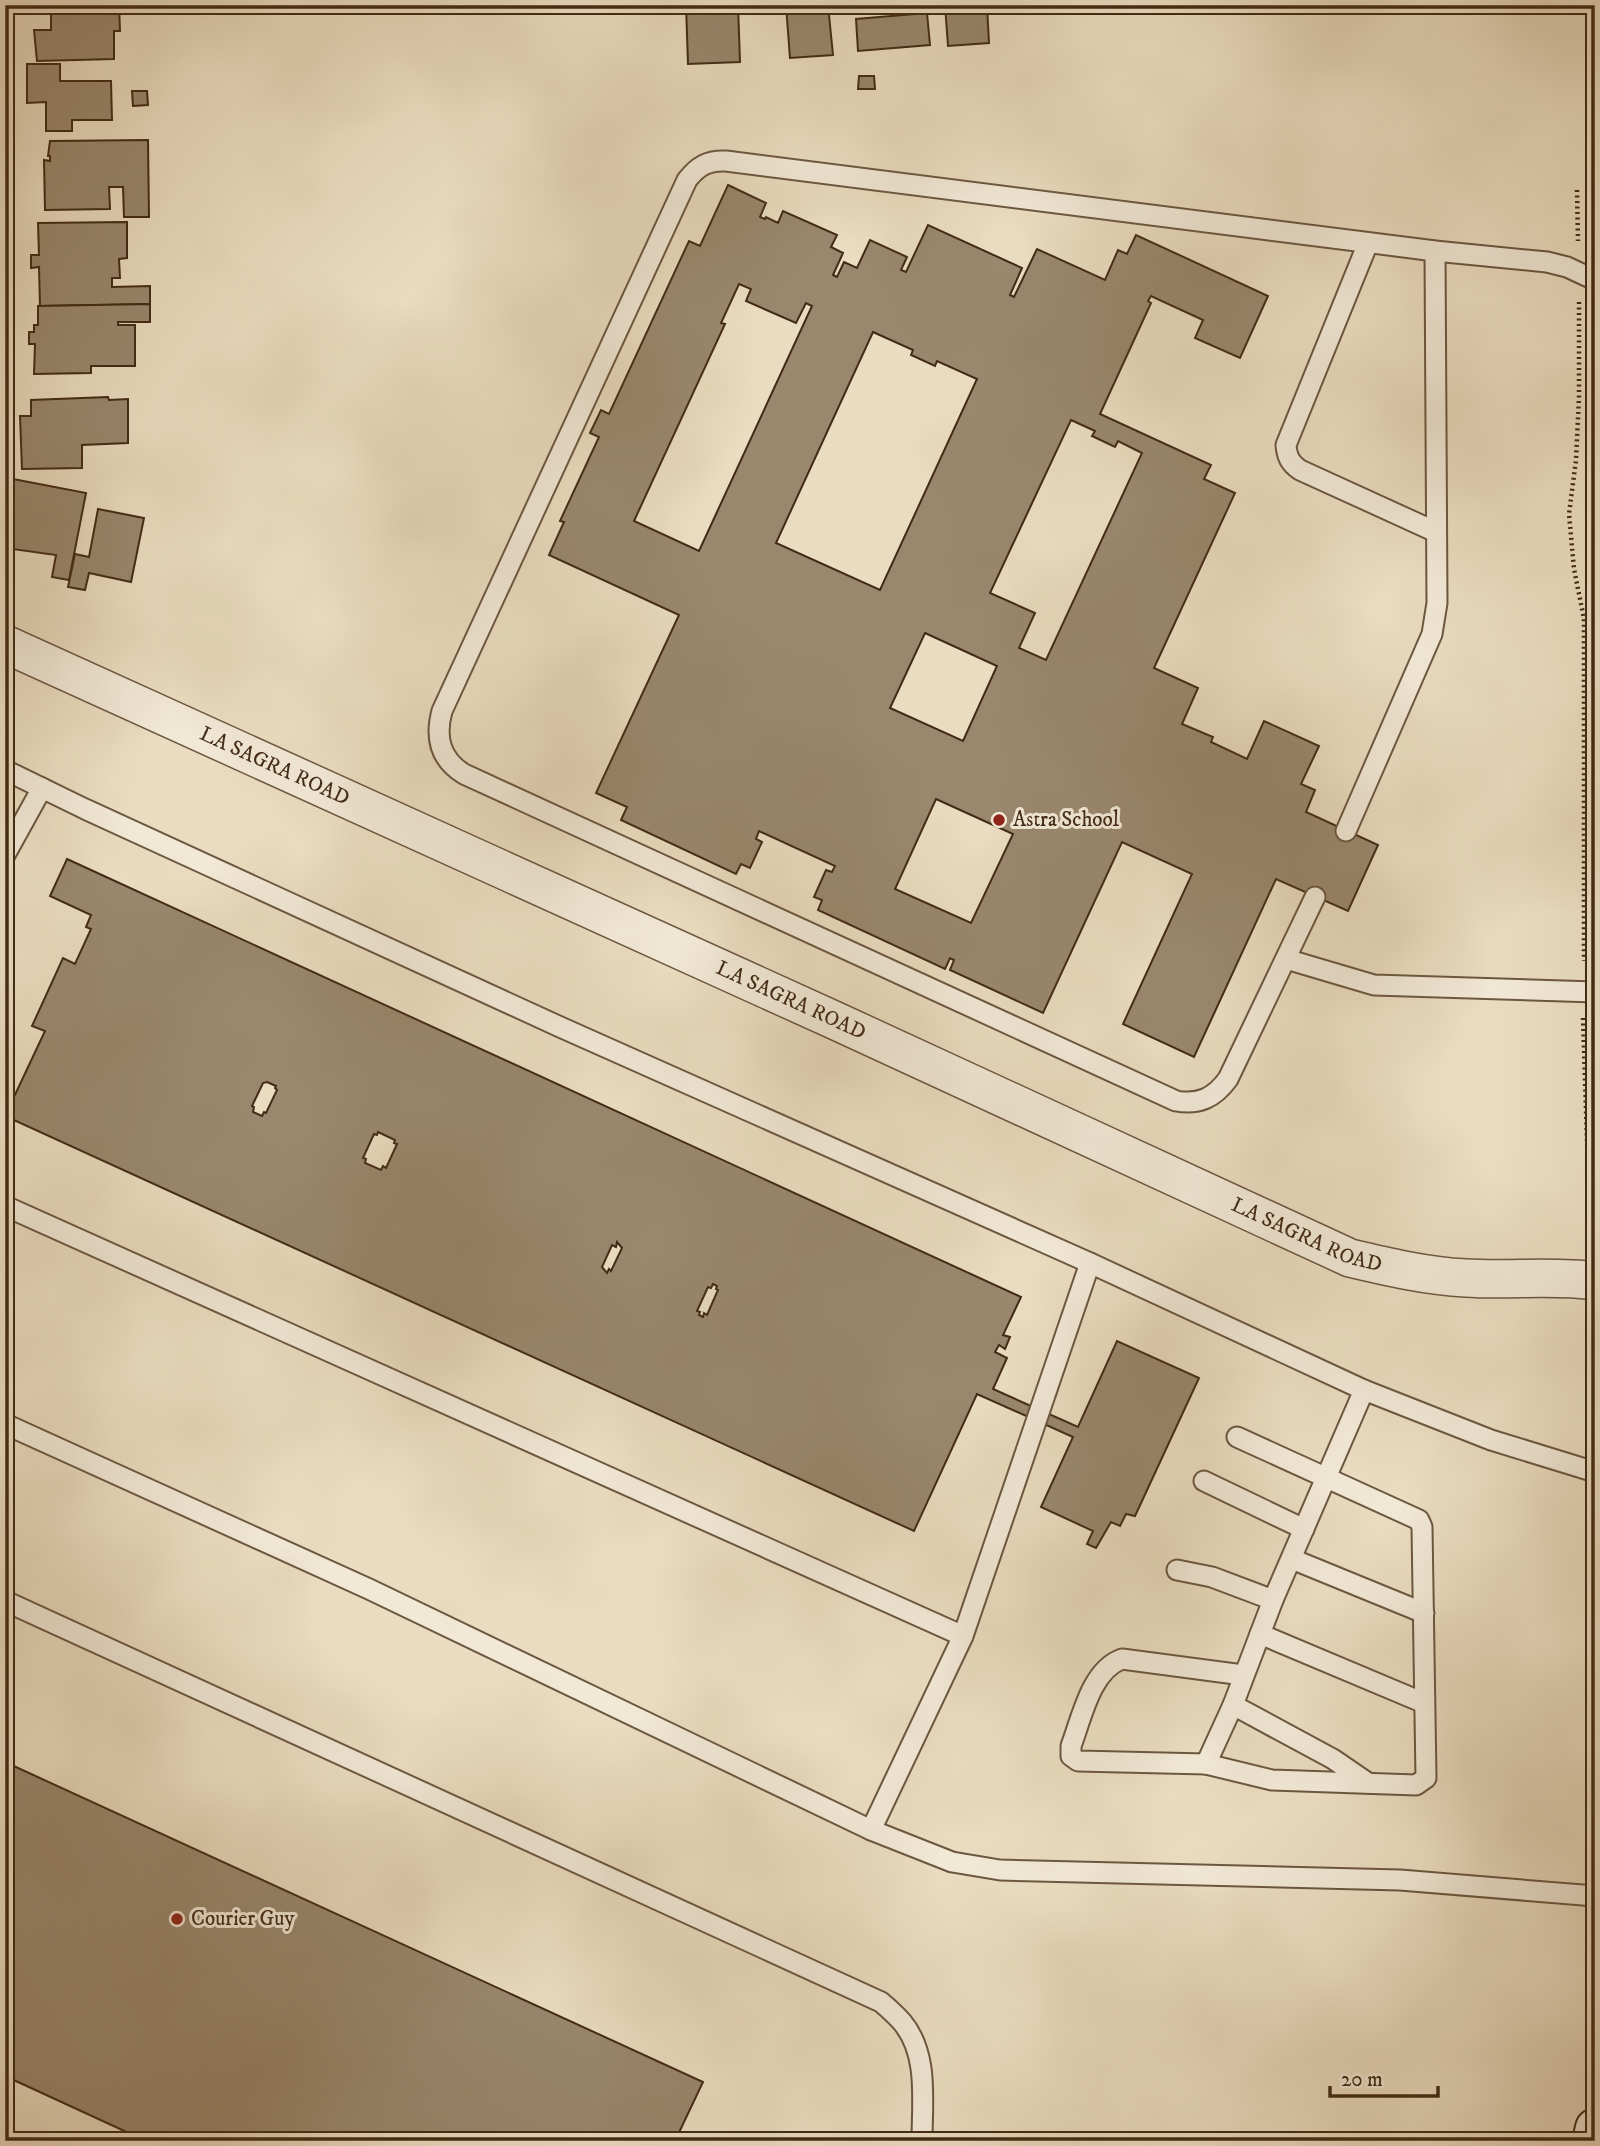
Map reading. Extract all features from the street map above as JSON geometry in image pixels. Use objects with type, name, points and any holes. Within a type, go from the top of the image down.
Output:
[{"type":"street","name":"LA SAGRA ROAD","points":[[5,644],[1349,1258],[1412,1273],[1468,1279],[1569,1278],[1595,1281]]},
{"type":"street","points":[[1592,2141],[1595,2128]]},
{"type":"lane","points":[[1315,897],[1228,1079],[1220,1090],[1200,1102],[1176,1101],[464,774],[448,761],[442,751],[438,724],[687,180],[695,170],[705,164],[726,162],[1368,243],[1547,262],[1567,267],[1595,280]]},
{"type":"lane","points":[[1368,243],[1286,445],[1287,453],[1293,465],[1300,470],[1436,532]]},
{"type":"lane","points":[[1346,831],[1432,634],[1437,603],[1435,251]]},
{"type":"lane","points":[[5,770],[546,1020],[1364,1390],[1491,1440],[1595,1472]]},
{"type":"lane","points":[[5,855],[43,788]]},
{"type":"lane","points":[[1286,959],[1374,985],[1595,992]]},
{"type":"lane","points":[[5,1206],[963,1636]]},
{"type":"lane","points":[[871,1829],[963,1636],[1090,1264]]},
{"type":"lane","points":[[1206,1765],[1233,1705],[1273,1600],[1364,1390]]},
{"type":"lane","points":[[5,1424],[369,1589],[871,1829],[952,1862],[1000,1870],[1400,1881],[1595,1896]]},
{"type":"lane","points":[[1237,1437],[1419,1520],[1422,1527],[1426,1779],[1416,1785],[1272,1780],[1206,1765],[1078,1761],[1071,1756],[1071,1746],[1098,1675],[1113,1662],[1122,1659],[1243,1675]]},
{"type":"lane","points":[[1204,1481],[1304,1529]]},
{"type":"lane","points":[[1292,1559],[1424,1614]]},
{"type":"lane","points":[[1177,1570],[1212,1577],[1273,1600]]},
{"type":"lane","points":[[5,1601],[881,2002],[903,2023],[918,2050],[922,2072],[922,2141]]},
{"type":"lane","points":[[1260,1634],[1424,1703]]},
{"type":"lane","points":[[1233,1705],[1333,1759],[1369,1784]]},
{"type":"path","points":[[1579,309],[1576,460],[1569,514],[1574,569],[1584,619],[1584,961]]},
{"type":"path","points":[[1583,1017],[1589,1202]]},
{"type":"building","points":[[51,5],[119,5],[120,31],[114,31],[114,59],[37,61],[34,30],[51,30]]},
{"type":"building","points":[[686,5],[738,5],[740,62],[688,64]]},
{"type":"building","points":[[786,5],[828,5],[833,55],[790,58]]},
{"type":"building","points":[[945,5],[987,5],[989,43],[948,46]]},
{"type":"building","points":[[927,13],[930,45],[858,51],[856,19]]},
{"type":"building","points":[[27,64],[60,64],[60,81],[111,81],[112,120],[72,120],[72,131],[46,131],[46,102],[27,103]]},
{"type":"building","points":[[859,76],[874,76],[875,89],[858,89]]},
{"type":"building","points":[[132,91],[147,91],[148,105],[133,106]]},
{"type":"building","points":[[148,140],[149,217],[124,217],[123,187],[109,187],[110,209],[45,210],[44,160],[50,161],[50,141]]},
{"type":"building","points":[[728,185],[766,203],[760,217],[778,223],[783,211],[837,235],[831,247],[843,253],[833,275],[837,277],[844,262],[857,268],[870,240],[907,257],[901,270],[906,272],[928,225],[1022,268],[1010,295],[1014,297],[1037,249],[1105,280],[1118,250],[1127,254],[1136,235],[1268,296],[1240,358],[1195,338],[1203,320],[1151,296],[1148,301],[1151,303],[1100,414],[1211,465],[1204,479],[1235,493],[1154,668],[1198,688],[1182,724],[1213,737],[1211,742],[1247,759],[1264,721],[1319,746],[1301,784],[1315,790],[1306,812],[1378,845],[1348,911],[1276,879],[1194,1057],[1123,1024],[1192,874],[1122,842],[1043,1013],[950,970],[954,960],[950,958],[945,969],[818,910],[822,900],[814,897],[826,870],[832,872],[835,866],[759,831],[756,839],[762,842],[750,868],[741,864],[736,874],[621,820],[627,807],[596,793],[679,615],[549,555],[564,522],[560,521],[599,437],[590,433],[601,410],[609,414],[689,241],[700,246]],"holes":[[[739,284],[751,289],[746,301],[796,323],[806,303],[812,306],[699,551],[634,521],[725,324],[721,323]],[[873,332],[913,350],[911,355],[935,366],[937,361],[977,379],[880,590],[776,543]],[[1071,420],[1095,431],[1092,436],[1115,447],[1118,441],[1142,453],[1046,660],[1019,648],[1035,613],[990,593]],[[925,633],[997,666],[963,741],[890,708]],[[936,799],[1013,834],[971,923],[895,889]]]},
{"type":"building","points":[[127,222],[127,258],[119,259],[120,278],[112,278],[112,287],[150,286],[150,304],[40,306],[39,267],[31,268],[31,255],[39,255],[38,223]]},
{"type":"building","points":[[150,304],[150,322],[118,322],[118,325],[135,325],[135,366],[91,366],[91,373],[34,374],[35,344],[29,344],[29,332],[34,332],[34,325],[38,325],[38,306]]},
{"type":"building","points":[[108,397],[109,400],[128,399],[128,443],[82,445],[82,468],[22,469],[20,416],[31,416],[31,400]]},
{"type":"building","points":[[13,479],[86,493],[69,580],[52,577],[56,555],[5,548],[5,521]]},
{"type":"building","points":[[98,509],[144,518],[131,582],[89,573],[85,590],[68,587],[75,554],[89,557]]},
{"type":"building","points":[[67,859],[1021,1297],[1003,1335],[1010,1337],[1005,1349],[999,1345],[995,1352],[1007,1358],[993,1389],[1078,1427],[1117,1341],[1199,1378],[1135,1516],[1126,1514],[1120,1526],[1111,1522],[1096,1548],[1087,1544],[1093,1531],[1041,1507],[1073,1437],[977,1394],[914,1531],[5,1116],[45,1031],[32,1026],[63,958],[75,964],[91,929],[86,927],[91,915],[50,896]],"holes":[[[263,1083],[276,1086],[277,1090],[262,1116],[253,1112],[252,1106]],[[378,1132],[395,1140],[394,1143],[397,1144],[386,1168],[383,1166],[381,1170],[365,1163],[366,1159],[363,1158],[374,1134],[377,1135]],[[617,1242],[622,1248],[611,1271],[609,1269],[607,1273],[602,1267],[612,1245],[616,1247]],[[713,1284],[718,1290],[707,1315],[704,1313],[703,1317],[697,1311],[708,1287],[711,1288]]]},
{"type":"building","name":"Courier Guy","points":[[5,1762],[703,2082],[675,2141],[146,2141],[5,2076]]},
{"type":"place","name":"Astra School","points":[[999,820]]},
{"type":"place","name":"Courier Guy","points":[[177,1919]]}]
